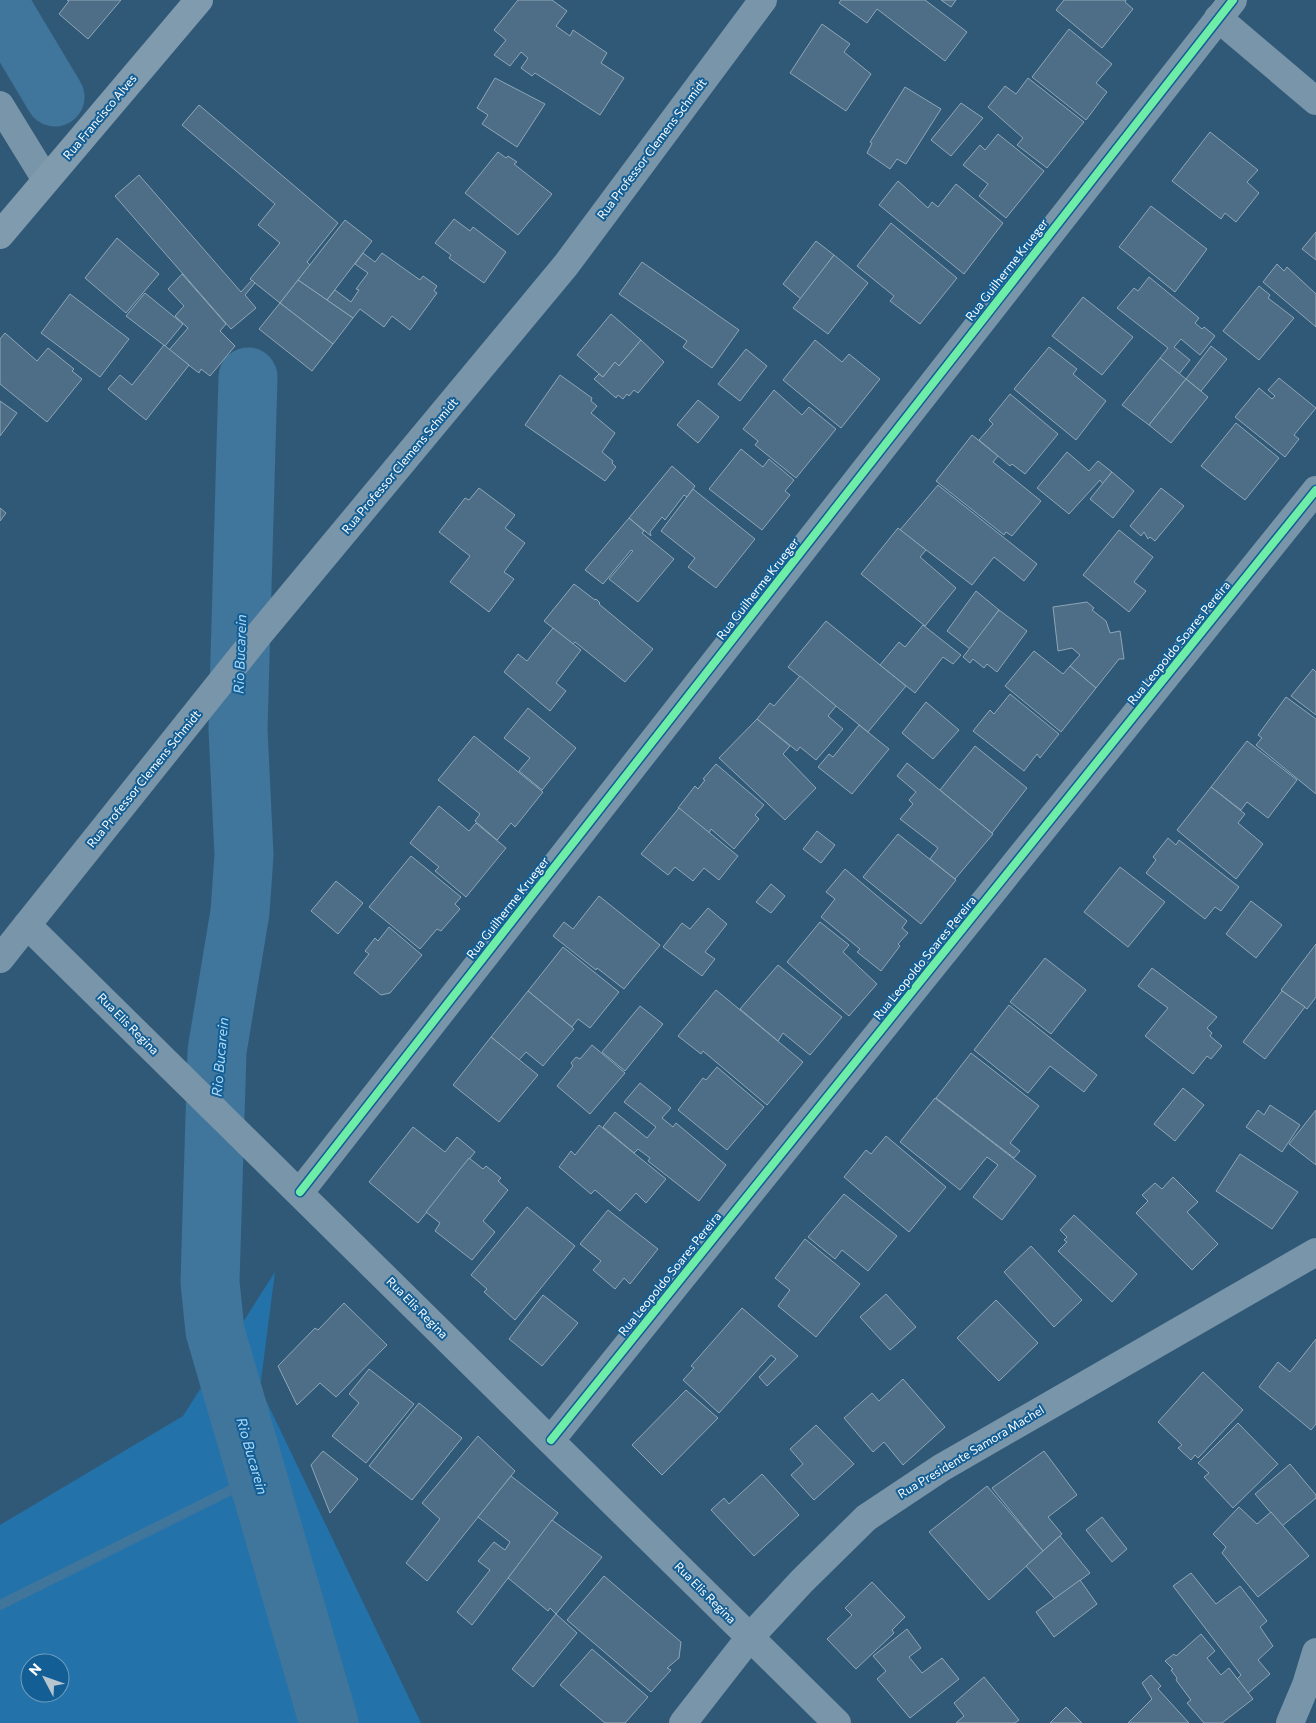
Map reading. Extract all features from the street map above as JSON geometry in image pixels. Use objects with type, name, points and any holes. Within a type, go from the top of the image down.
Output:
[{"type":"main road","name":"Rua Francisco Alves","points":[[0,235],[199,0]]},
{"type":"street","name":"Rua Professor Clemens Schmidt","points":[[28,925],[261,632],[566,265],[763,0]]},
{"type":"street","points":[[1226,9],[1316,101]]},
{"type":"street","name":"Rua Guilherme Krueger","points":[[300,1192],[1226,9]]},
{"type":"street","points":[[0,105],[46,180]]},
{"type":"street","name":"Rua Leopoldo Soares Pereira","points":[[551,1440],[1316,490]]},
{"type":"street","points":[[0,959],[28,925]]},
{"type":"street","name":"Rua Elis Regina","points":[[28,925],[837,1723]]},
{"type":"street","name":"Rua Presidente Samora Machel","points":[[683,1723],[750,1637],[866,1518],[941,1468],[1316,1252]]},
{"type":"street","points":[[1290,1723],[1306,1685],[1316,1652]]},
{"type":"shaded area","points":[[275,1272],[260,1388],[421,1723],[0,1723],[0,1525],[183,1416]]},
{"type":"building","points":[[67,0],[121,0],[88,39],[59,14],[69,1]]},
{"type":"building","points":[[518,0],[552,0],[567,11],[556,26],[570,36],[573,30],[607,53],[601,63],[624,78],[600,115],[535,73],[532,76],[521,68],[528,58],[521,52],[510,66],[494,55],[506,40],[494,30]]},
{"type":"building","points":[[841,0],[925,0],[967,32],[945,61],[877,9],[867,23],[839,3]]},
{"type":"building","points":[[941,0],[956,0],[951,7]]},
{"type":"building","points":[[1064,0],[1126,0],[1125,2],[1133,9],[1102,48],[1056,10]]},
{"type":"building","points":[[822,24],[850,44],[844,52],[871,74],[846,111],[790,73]]},
{"type":"building","points":[[1069,29],[1112,64],[1096,83],[1107,92],[1086,120],[1032,77]]},
{"type":"building","points":[[495,78],[545,104],[517,147],[482,124],[488,115],[477,108]]},
{"type":"building","points":[[1028,78],[1084,122],[1047,168],[1017,145],[1023,138],[988,107],[1005,86],[1016,94]]},
{"type":"building","points":[[905,87],[941,109],[906,164],[897,159],[890,169],[867,153],[872,143],[870,142]]},
{"type":"building","points":[[961,103],[983,118],[951,156],[931,140]]},
{"type":"building","points":[[199,105],[338,223],[307,262],[310,265],[280,303],[250,279],[280,243],[258,225],[275,204],[182,125]]},
{"type":"building","points":[[1210,132],[1258,170],[1247,182],[1259,193],[1236,222],[1225,213],[1221,219],[1172,181]]},
{"type":"building","points":[[998,134],[1044,171],[1006,218],[979,196],[988,184],[963,165],[980,145],[985,150]]},
{"type":"building","points":[[498,152],[506,158],[508,156],[517,162],[514,164],[552,194],[518,235],[465,193]]},
{"type":"building","points":[[139,175],[241,292],[252,280],[255,283],[245,295],[256,308],[231,329],[115,196]]},
{"type":"building","points":[[898,181],[928,208],[932,202],[938,207],[956,184],[1003,223],[964,274],[879,205]]},
{"type":"building","points":[[1151,206],[1207,249],[1175,292],[1119,247]]},
{"type":"building","points":[[454,219],[470,231],[473,227],[506,252],[484,283],[449,258],[451,255],[435,243]]},
{"type":"building","points":[[345,220],[372,241],[327,300],[298,280]]},
{"type":"building","points":[[891,223],[957,278],[920,324],[890,301],[894,296],[857,266]]},
{"type":"building","points":[[1316,232],[1316,260],[1302,249]]},
{"type":"building","points":[[117,238],[159,274],[126,313],[85,278]]},
{"type":"building","points":[[816,241],[834,255],[801,299],[783,284]]},
{"type":"building","points":[[363,253],[375,262],[382,253],[420,280],[423,276],[437,286],[434,291],[437,293],[410,330],[392,316],[384,327],[360,309],[353,318],[327,300],[335,290],[351,302],[359,290],[356,289],[368,273],[355,264]]},
{"type":"building","points":[[834,255],[868,283],[828,334],[793,308]]},
{"type":"building","points":[[642,262],[739,330],[712,368],[683,347],[687,341],[619,294]]},
{"type":"building","points":[[1277,264],[1284,271],[1287,267],[1316,294],[1316,327],[1263,282]]},
{"type":"building","points":[[182,274],[226,324],[220,331],[235,346],[210,376],[201,369],[199,373],[169,350],[188,328],[175,316],[184,306],[168,289]]},
{"type":"building","points":[[1149,277],[1199,318],[1195,323],[1202,329],[1204,327],[1215,336],[1200,355],[1181,339],[1174,347],[1190,360],[1179,374],[1160,358],[1168,348],[1117,308],[1134,288],[1138,291]]},
{"type":"building","points":[[298,280],[353,318],[333,344],[280,303]]},
{"type":"building","points":[[1259,286],[1270,295],[1268,298],[1294,318],[1259,360],[1223,331]]},
{"type":"building","points":[[145,293],[183,324],[165,346],[126,316]]},
{"type":"building","points":[[70,294],[129,339],[100,377],[41,333]]},
{"type":"building","points":[[1083,297],[1133,337],[1102,375],[1052,336]]},
{"type":"building","points":[[280,303],[333,344],[312,371],[259,329]]},
{"type":"building","points":[[611,314],[641,340],[619,366],[615,362],[603,377],[577,355]]},
{"type":"building","points":[[5,333],[37,361],[48,348],[74,369],[72,371],[82,379],[47,422],[0,384],[0,339]]},
{"type":"building","points":[[641,340],[664,362],[638,393],[634,390],[623,399],[618,395],[616,398],[594,379],[599,374],[603,377],[615,362],[619,366]]},
{"type":"building","points":[[815,340],[842,362],[849,354],[880,379],[841,428],[783,380]]},
{"type":"building","points":[[164,345],[189,365],[146,420],[108,389],[120,375],[132,385]]},
{"type":"building","points":[[1211,346],[1227,359],[1201,391],[1186,379]]},
{"type":"building","points":[[1049,347],[1077,369],[1073,374],[1106,401],[1076,440],[1014,389]]},
{"type":"building","points":[[746,349],[767,366],[740,401],[718,384]]},
{"type":"building","points":[[1160,358],[1186,379],[1149,425],[1122,405]]},
{"type":"building","points":[[560,375],[592,398],[591,401],[597,406],[591,413],[615,433],[602,452],[613,461],[612,463],[616,467],[605,481],[525,425]]},
{"type":"building","points":[[1279,378],[1316,408],[1294,435],[1299,439],[1285,457],[1235,417],[1259,388],[1272,399],[1275,396],[1268,390]]},
{"type":"building","points":[[1186,379],[1208,397],[1171,443],[1149,425]]},
{"type":"building","points":[[774,390],[802,415],[809,407],[836,429],[796,478],[755,445],[758,441],[743,429]]},
{"type":"building","points":[[1010,394],[1058,434],[1025,474],[1012,464],[1010,466],[979,440],[993,424],[989,420]]},
{"type":"building","points":[[698,400],[719,417],[698,443],[677,425]]},
{"type":"building","points":[[0,401],[17,413],[0,436]]},
{"type":"building","points":[[1236,423],[1279,458],[1245,500],[1201,466]]},
{"type":"building","points":[[972,435],[998,456],[993,462],[1041,501],[1012,536],[1006,532],[1004,535],[936,481]]},
{"type":"building","points":[[741,449],[763,467],[769,459],[794,480],[785,491],[790,495],[762,530],[709,489]]},
{"type":"building","points":[[1067,452],[1089,471],[1098,461],[1112,472],[1103,484],[1100,480],[1069,514],[1037,488]]},
{"type":"building","points":[[672,466],[695,486],[687,497],[684,495],[665,520],[662,517],[650,532],[651,536],[629,518]]},
{"type":"building","points":[[1112,472],[1134,491],[1113,518],[1090,499]]},
{"type":"building","points":[[938,485],[1037,564],[1024,581],[994,557],[972,585],[900,530]]},
{"type":"building","points":[[479,488],[515,515],[505,528],[525,543],[504,572],[514,579],[489,612],[450,582],[470,556],[439,532],[465,498],[469,500]]},
{"type":"building","points":[[1161,488],[1184,506],[1155,541],[1150,537],[1148,539],[1144,532],[1141,536],[1130,526]]},
{"type":"building","points":[[693,489],[755,539],[716,588],[688,567],[695,558],[661,531]]},
{"type":"building","points":[[0,508],[6,513],[0,521]]},
{"type":"building","points":[[629,518],[644,531],[642,533],[674,559],[638,602],[609,579],[633,551],[631,550],[603,584],[585,570]]},
{"type":"building","points":[[898,528],[926,550],[920,557],[956,588],[925,626],[861,574]]},
{"type":"building","points":[[1119,530],[1153,557],[1134,582],[1146,591],[1129,612],[1083,575]]},
{"type":"building","points":[[574,584],[596,599],[599,604],[653,649],[625,682],[575,642],[573,644],[544,621]]},
{"type":"building","points":[[976,591],[999,610],[970,649],[947,631]]},
{"type":"building","points":[[1087,602],[1094,608],[1092,610],[1106,621],[1110,633],[1120,631],[1124,659],[1119,659],[1096,688],[1070,666],[1080,655],[1072,648],[1058,651],[1053,607]]},
{"type":"building","points":[[999,610],[1027,631],[997,672],[987,664],[984,668],[973,659],[970,663],[963,657]]},
{"type":"building","points":[[826,621],[906,686],[868,732],[788,667]]},
{"type":"building","points":[[923,625],[961,655],[953,664],[943,657],[915,693],[880,665],[899,642],[905,647]]},
{"type":"building","points":[[553,628],[581,650],[556,683],[566,691],[550,711],[504,672],[518,654],[527,661]]},
{"type":"building","points":[[1034,651],[1063,674],[1070,666],[1096,688],[1061,732],[1005,686]]},
{"type":"building","points":[[1313,669],[1316,672],[1316,715],[1291,696]]},
{"type":"building","points":[[800,676],[836,706],[828,716],[843,729],[816,760],[800,747],[797,751],[757,719],[770,703],[774,706]]},
{"type":"building","points":[[1010,694],[1059,734],[1040,758],[1037,754],[1024,771],[973,731],[990,710],[994,714]]},
{"type":"building","points":[[1286,697],[1316,719],[1316,794],[1256,745],[1262,738],[1258,735]]},
{"type":"building","points":[[926,702],[959,730],[933,759],[902,733]]},
{"type":"building","points":[[528,708],[576,748],[542,790],[519,771],[530,758],[504,738]]},
{"type":"building","points":[[757,719],[790,746],[783,754],[816,788],[785,820],[719,758]]},
{"type":"building","points":[[859,725],[889,749],[852,794],[818,767],[829,754],[833,757]]},
{"type":"building","points":[[474,736],[543,792],[515,827],[511,823],[497,840],[475,821],[480,814],[438,780]]},
{"type":"building","points":[[1247,741],[1297,780],[1268,818],[1247,802],[1241,810],[1211,787]]},
{"type":"building","points":[[975,746],[1027,788],[992,833],[940,790]]},
{"type":"building","points":[[907,763],[993,834],[955,879],[930,859],[938,848],[900,819],[913,804],[909,800],[916,792],[897,776]]},
{"type":"building","points":[[716,764],[764,805],[755,815],[759,819],[734,849],[711,829],[709,833],[678,808],[695,786],[698,789],[705,780],[703,779]]},
{"type":"building","points":[[1211,787],[1245,814],[1238,823],[1263,844],[1236,879],[1177,830]]},
{"type":"building","points":[[439,806],[469,831],[476,823],[506,848],[466,897],[435,871],[439,867],[410,843]]},
{"type":"building","points":[[679,808],[738,856],[719,880],[704,868],[693,881],[675,867],[668,875],[641,854]]},
{"type":"building","points":[[817,831],[835,845],[821,863],[803,849]]},
{"type":"building","points":[[898,834],[956,880],[921,924],[863,877]]},
{"type":"building","points":[[1168,838],[1176,845],[1179,840],[1239,887],[1221,911],[1215,907],[1205,919],[1146,873],[1156,860],[1153,857]]},
{"type":"building","points":[[411,856],[461,897],[455,904],[460,909],[441,931],[437,929],[420,949],[369,907]]},
{"type":"building","points":[[1120,867],[1165,902],[1128,947],[1084,912]]},
{"type":"building","points":[[845,869],[907,921],[902,928],[908,933],[898,944],[900,946],[881,971],[857,952],[860,949],[821,917],[835,899],[826,892]]},
{"type":"building","points":[[336,881],[363,903],[338,934],[311,911]]},
{"type":"building","points":[[771,884],[785,896],[771,913],[756,902]]},
{"type":"building","points":[[599,896],[660,945],[624,989],[597,968],[596,970],[553,936],[564,922],[573,929]]},
{"type":"building","points":[[1251,901],[1282,925],[1256,958],[1226,934]]},
{"type":"building","points":[[708,908],[727,924],[705,952],[715,959],[702,976],[663,947],[682,923],[690,929]]},
{"type":"building","points":[[820,922],[849,945],[843,952],[877,984],[849,1016],[787,962]]},
{"type":"building","points":[[389,927],[422,955],[390,993],[381,995],[354,973],[369,954],[365,951],[375,938],[378,941]]},
{"type":"building","points":[[1316,944],[1316,997],[1307,1009],[1281,990]]},
{"type":"building","points":[[563,947],[619,992],[590,1028],[578,1019],[572,1027],[528,991]]},
{"type":"building","points":[[1045,958],[1086,990],[1051,1034],[1010,1002]]},
{"type":"building","points":[[778,965],[842,1017],[810,1055],[783,1033],[778,1041],[740,1009]]},
{"type":"building","points":[[1152,968],[1217,1017],[1207,1028],[1212,1033],[1210,1036],[1222,1046],[1211,1059],[1207,1056],[1193,1074],[1145,1036],[1168,1008],[1138,986]]},
{"type":"building","points":[[716,990],[803,1062],[767,1105],[703,1051],[701,1054],[678,1036]]},
{"type":"building","points":[[528,991],[574,1029],[543,1066],[526,1052],[519,1060],[491,1037]]},
{"type":"building","points":[[1282,991],[1305,1007],[1265,1059],[1243,1042]]},
{"type":"building","points":[[1009,1005],[1097,1075],[1084,1092],[1050,1066],[1028,1093],[974,1050]]},
{"type":"building","points":[[640,1006],[663,1024],[625,1071],[602,1052]]},
{"type":"building","points":[[491,1037],[538,1075],[499,1122],[453,1085]]},
{"type":"building","points":[[592,1045],[625,1073],[590,1114],[557,1086],[573,1066],[571,1063],[576,1057],[580,1059]]},
{"type":"building","points":[[971,1053],[1039,1106],[1010,1143],[1020,1151],[1014,1158],[936,1098]]},
{"type":"building","points":[[717,1067],[764,1107],[727,1150],[678,1110],[703,1078],[706,1080]]},
{"type":"building","points":[[640,1083],[671,1108],[662,1118],[673,1127],[676,1123],[726,1165],[699,1201],[648,1161],[650,1158],[638,1149],[634,1153],[603,1127],[615,1112],[647,1138],[656,1127],[624,1102]]},
{"type":"building","points":[[1183,1088],[1204,1105],[1175,1141],[1154,1124]]},
{"type":"building","points":[[935,1098],[1036,1176],[1002,1220],[973,1197],[998,1165],[987,1157],[960,1190],[900,1142]]},
{"type":"building","points":[[1270,1105],[1300,1125],[1282,1152],[1246,1127],[1258,1110],[1264,1115]]},
{"type":"building","points":[[1316,1110],[1316,1165],[1289,1144]]},
{"type":"building","points":[[599,1125],[666,1179],[646,1203],[636,1193],[620,1211],[595,1190],[591,1194],[559,1167],[571,1151],[575,1155]]},
{"type":"building","points":[[413,1127],[445,1152],[457,1137],[475,1152],[418,1223],[369,1182]]},
{"type":"building","points":[[886,1136],[946,1187],[909,1232],[844,1177],[866,1150],[871,1154]]},
{"type":"building","points":[[1240,1154],[1298,1192],[1272,1229],[1216,1191]]},
{"type":"building","points":[[469,1158],[483,1169],[486,1166],[501,1178],[498,1181],[508,1190],[483,1221],[495,1232],[472,1260],[435,1231],[440,1223],[426,1212]]},
{"type":"building","points":[[1173,1177],[1198,1202],[1187,1212],[1218,1244],[1192,1270],[1136,1213],[1148,1201],[1142,1195],[1155,1183],[1162,1189]]},
{"type":"building","points":[[844,1194],[897,1236],[868,1271],[842,1250],[835,1259],[808,1237]]},
{"type":"building","points":[[527,1207],[575,1246],[515,1320],[484,1292],[487,1289],[471,1275]]},
{"type":"building","points":[[608,1210],[658,1249],[630,1284],[624,1278],[615,1289],[593,1270],[601,1261],[580,1244]]},
{"type":"building","points":[[1074,1215],[1137,1274],[1112,1302],[1058,1251],[1067,1242],[1064,1240],[1067,1237],[1060,1230]]},
{"type":"building","points":[[805,1239],[860,1284],[816,1337],[778,1306],[790,1290],[775,1278]]},
{"type":"building","points":[[1031,1246],[1082,1300],[1054,1327],[1004,1272]]},
{"type":"building","points":[[886,1294],[916,1327],[890,1350],[860,1317]]},
{"type":"building","points":[[543,1295],[578,1323],[542,1366],[509,1339]]},
{"type":"building","points":[[996,1300],[1038,1343],[999,1381],[957,1338]]},
{"type":"building","points":[[344,1303],[387,1345],[336,1397],[320,1383],[297,1405],[278,1366],[315,1328],[318,1330]]},
{"type":"building","points":[[742,1308],[798,1356],[767,1386],[759,1377],[776,1359],[771,1355],[719,1413],[683,1380],[694,1368],[691,1366]]},
{"type":"building","points":[[1316,1339],[1316,1424],[1311,1430],[1259,1387],[1278,1362],[1290,1372]]},
{"type":"building","points":[[369,1369],[414,1404],[366,1463],[332,1436],[359,1403],[349,1394]]},
{"type":"building","points":[[1203,1372],[1243,1410],[1198,1458],[1195,1455],[1191,1460],[1178,1448],[1182,1445],[1158,1422]]},
{"type":"building","points":[[903,1379],[945,1427],[903,1465],[884,1442],[873,1452],[844,1418],[872,1393],[879,1401]]},
{"type":"building","points":[[686,1390],[718,1418],[662,1475],[632,1445]]},
{"type":"building","points":[[419,1403],[462,1438],[412,1500],[369,1466]]},
{"type":"building","points":[[1238,1423],[1278,1464],[1233,1508],[1204,1477],[1209,1473],[1198,1463]]},
{"type":"building","points":[[816,1425],[854,1464],[814,1500],[791,1475],[803,1464],[790,1449]]},
{"type":"building","points":[[478,1436],[515,1471],[427,1581],[406,1563],[440,1519],[422,1503]]},
{"type":"building","points":[[323,1451],[358,1479],[330,1513],[311,1465]]},
{"type":"building","points":[[1044,1451],[1077,1495],[1048,1517],[1062,1534],[1043,1551],[992,1488]]},
{"type":"building","points":[[1290,1464],[1316,1495],[1316,1498],[1282,1526],[1255,1494]]},
{"type":"building","points":[[762,1474],[799,1515],[754,1556],[711,1510],[724,1498],[729,1504]]},
{"type":"building","points":[[511,1476],[558,1513],[472,1625],[457,1612],[490,1570],[478,1561],[494,1542],[505,1550],[510,1542],[478,1517]]},
{"type":"building","points":[[987,1486],[1043,1551],[989,1600],[929,1532]]},
{"type":"building","points":[[1239,1507],[1257,1524],[1271,1512],[1309,1556],[1258,1597],[1222,1553],[1226,1547],[1213,1534]]},
{"type":"building","points":[[1102,1517],[1127,1549],[1112,1562],[1086,1530]]},
{"type":"building","points":[[552,1520],[602,1557],[556,1614],[550,1608],[548,1611],[508,1578]]},
{"type":"building","points":[[1060,1536],[1090,1573],[1055,1599],[1026,1566]]},
{"type":"building","points":[[1191,1573],[1216,1604],[1240,1586],[1267,1621],[1260,1627],[1273,1646],[1258,1660],[1270,1674],[1248,1693],[1237,1679],[1241,1675],[1173,1586]]},
{"type":"building","points":[[604,1576],[681,1642],[679,1658],[667,1668],[671,1670],[651,1692],[567,1620]]},
{"type":"building","points":[[1080,1580],[1097,1604],[1054,1637],[1036,1612]]},
{"type":"building","points":[[872,1582],[905,1617],[892,1630],[894,1633],[856,1669],[827,1639],[852,1615],[845,1608]]},
{"type":"building","points":[[556,1614],[577,1633],[533,1687],[512,1669]]},
{"type":"building","points":[[907,1629],[921,1648],[909,1657],[922,1673],[942,1658],[959,1679],[910,1718],[877,1679],[886,1671],[873,1656]]},
{"type":"building","points":[[1201,1634],[1215,1651],[1207,1658],[1221,1675],[1229,1668],[1253,1699],[1222,1723],[1204,1723],[1187,1703],[1191,1700],[1176,1680],[1177,1678],[1171,1670],[1173,1669],[1165,1661],[1174,1654],[1176,1656]]},
{"type":"building","points":[[592,1649],[648,1697],[625,1723],[605,1723],[560,1685]]},
{"type":"building","points":[[1151,1675],[1161,1686],[1158,1689],[1189,1723],[1128,1723],[1152,1699],[1142,1683]]},
{"type":"building","points":[[984,1677],[1019,1720],[1015,1723],[956,1723],[964,1716],[954,1703]]},
{"type":"building","points":[[1066,1707],[1082,1723],[1050,1723]]},
{"type":"waterway","name":"Rio Bucarein","points":[[0,5],[55,97]]},
{"type":"waterway","name":"Rio Bucarein","points":[[248,377],[238,729],[244,855],[240,912],[217,1051],[210,1282],[215,1331],[329,1723]]},
{"type":"waterway","points":[[0,1605],[257,1477]]},
{"type":"cycle path","points":[[300,1192],[1233,0]]},
{"type":"cycle path","points":[[551,1440],[1316,490]]}]
